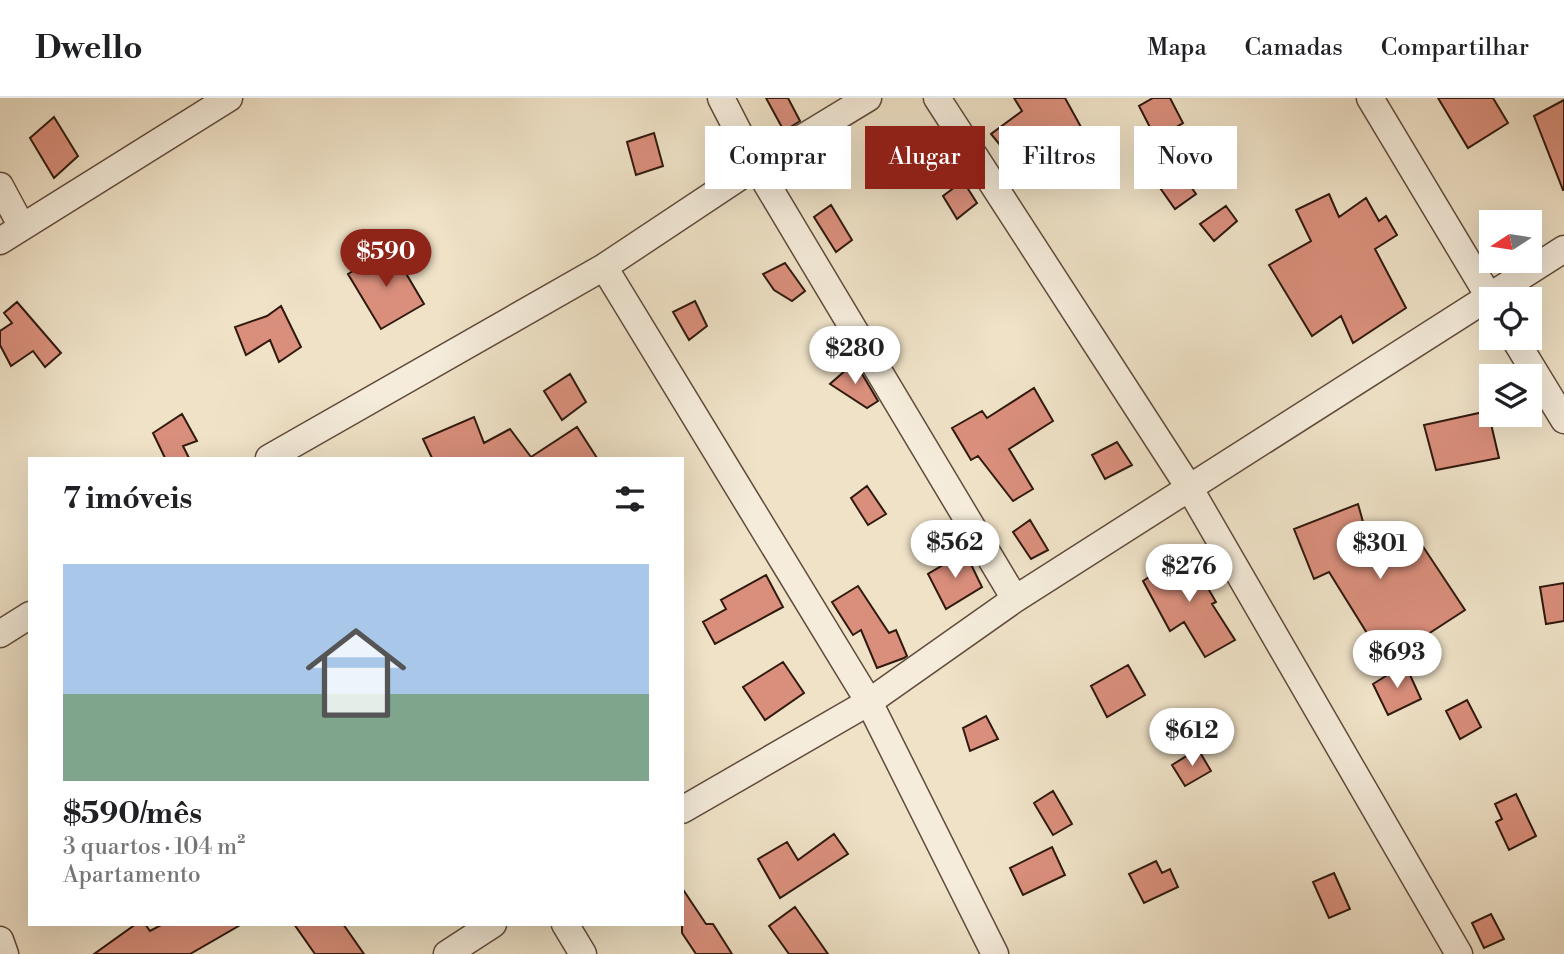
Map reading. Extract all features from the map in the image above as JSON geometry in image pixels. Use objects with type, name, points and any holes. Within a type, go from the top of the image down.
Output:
[{"type":"street","points":[[0,242],[229,98]]},
{"type":"street","points":[[720,98],[735,126]]},
{"type":"street","points":[[821,126],[867,98]]},
{"type":"street","points":[[937,98],[1190,489],[1459,954]]},
{"type":"street","points":[[1370,98],[1482,287]]},
{"type":"street","points":[[0,187],[22,227]]},
{"type":"street","points":[[273,457],[303,449],[604,267],[721,189]]},
{"type":"street","points":[[770,189],[1015,599]]},
{"type":"street","points":[[1506,287],[1564,249]]},
{"type":"street","points":[[604,267],[869,702],[995,954]]},
{"type":"street","points":[[684,809],[869,702],[1015,599],[1479,304]]},
{"type":"street","points":[[1521,350],[1564,420]]},
{"type":"street","points":[[0,634],[28,616]]},
{"type":"street","points":[[447,954],[490,926]]},
{"type":"street","points":[[566,926],[583,954]]},
{"type":"building","points":[[766,98],[788,98],[800,121],[792,126],[781,126]]},
{"type":"building","points":[[1014,98],[1065,98],[1080,126],[1002,126],[1022,111]]},
{"type":"building","points":[[1153,98],[1170,98],[1183,123],[1178,126],[1149,126],[1139,106]]},
{"type":"building","points":[[1438,98],[1493,98],[1508,123],[1468,148]]},
{"type":"building","points":[[1564,100],[1564,190],[1563,190],[1534,116]]},
{"type":"building","points":[[54,117],[78,156],[54,178],[30,138]]},
{"type":"building","points":[[999,128],[999,144],[991,134]]},
{"type":"building","points":[[654,133],[663,166],[636,175],[627,142]]},
{"type":"building","points":[[952,189],[968,189],[977,203],[957,219],[943,196]]},
{"type":"building","points":[[1161,189],[1192,189],[1196,194],[1175,209]]},
{"type":"building","points":[[1329,194],[1339,217],[1366,198],[1379,221],[1386,216],[1397,235],[1375,249],[1406,308],[1353,343],[1341,316],[1312,336],[1269,265],[1311,241],[1296,210]]},
{"type":"building","points":[[831,205],[852,240],[836,252],[814,217]]},
{"type":"building","points":[[1226,206],[1237,221],[1214,241],[1200,224]]},
{"type":"building","points":[[391,248],[424,304],[381,329],[348,274]]},
{"type":"building","points":[[785,263],[805,291],[792,301],[774,290],[763,274]]},
{"type":"building","points":[[695,301],[707,326],[689,340],[673,312]]},
{"type":"building","points":[[17,302],[61,353],[45,367],[33,351],[11,366],[0,345],[0,331],[12,323],[4,313]]},
{"type":"building","points":[[281,306],[301,347],[279,362],[270,340],[246,355],[235,327],[267,316]]},
{"type":"building","points":[[855,362],[878,401],[867,408],[830,384]]},
{"type":"building","points":[[570,374],[586,402],[562,420],[544,391]]},
{"type":"building","points":[[1034,388],[1053,421],[1009,449],[1033,489],[1013,501],[978,456],[971,460],[952,428],[982,411],[987,418]]},
{"type":"building","points":[[1479,413],[1479,427],[1492,427],[1499,458],[1436,470],[1424,425]]},
{"type":"building","points":[[182,414],[197,441],[183,446],[188,457],[165,457],[153,433]]},
{"type":"building","points":[[474,417],[484,443],[510,429],[531,457],[432,457],[423,439]]},
{"type":"building","points":[[577,427],[596,457],[531,457]]},
{"type":"building","points":[[1117,442],[1132,465],[1105,479],[1092,455]]},
{"type":"building","points":[[867,486],[886,514],[868,525],[851,498]]},
{"type":"building","points":[[1358,504],[1374,561],[1416,536],[1465,610],[1385,662],[1329,572],[1314,579],[1294,529]]},
{"type":"building","points":[[1030,520],[1048,550],[1031,559],[1013,532]]},
{"type":"building","points":[[965,552],[982,587],[946,609],[928,574]]},
{"type":"building","points":[[1187,552],[1216,602],[1212,604],[1235,640],[1205,657],[1184,622],[1170,631],[1143,581]]},
{"type":"building","points":[[766,575],[783,607],[715,644],[703,622],[726,609],[721,600]]},
{"type":"building","points":[[1564,583],[1564,621],[1546,624],[1540,587]]},
{"type":"building","points":[[858,586],[889,633],[896,630],[907,656],[877,668],[861,630],[853,635],[832,602]]},
{"type":"building","points":[[783,662],[804,693],[765,720],[743,687]]},
{"type":"building","points":[[1405,664],[1421,699],[1388,715],[1373,684]]},
{"type":"building","points":[[1128,665],[1145,695],[1107,717],[1091,686]]},
{"type":"building","points":[[1467,700],[1481,727],[1460,739],[1446,711]]},
{"type":"building","points":[[986,716],[998,739],[970,751],[963,728]]},
{"type":"building","points":[[1198,749],[1211,771],[1185,786],[1172,765]]},
{"type":"building","points":[[1053,791],[1072,824],[1053,835],[1034,803]]},
{"type":"building","points":[[1516,794],[1536,836],[1509,850],[1496,822],[1502,819],[1495,804]]},
{"type":"building","points":[[834,834],[848,854],[780,898],[758,859],[787,842],[798,860]]},
{"type":"building","points":[[1052,847],[1065,875],[1023,895],[1010,868]]},
{"type":"building","points":[[1156,861],[1162,873],[1170,869],[1178,887],[1144,903],[1129,874]]},
{"type":"building","points":[[1334,873],[1350,909],[1329,918],[1313,882]]},
{"type":"building","points":[[684,891],[706,924],[713,924],[732,954],[696,954],[682,933]]},
{"type":"building","points":[[795,907],[828,954],[789,954],[769,926]]},
{"type":"building","points":[[1491,914],[1504,939],[1484,948],[1472,923]]},
{"type":"building","points":[[133,926],[146,926],[150,931],[159,926],[239,926],[190,954],[94,954]]},
{"type":"building","points":[[295,926],[344,926],[364,954],[315,954]]}]
